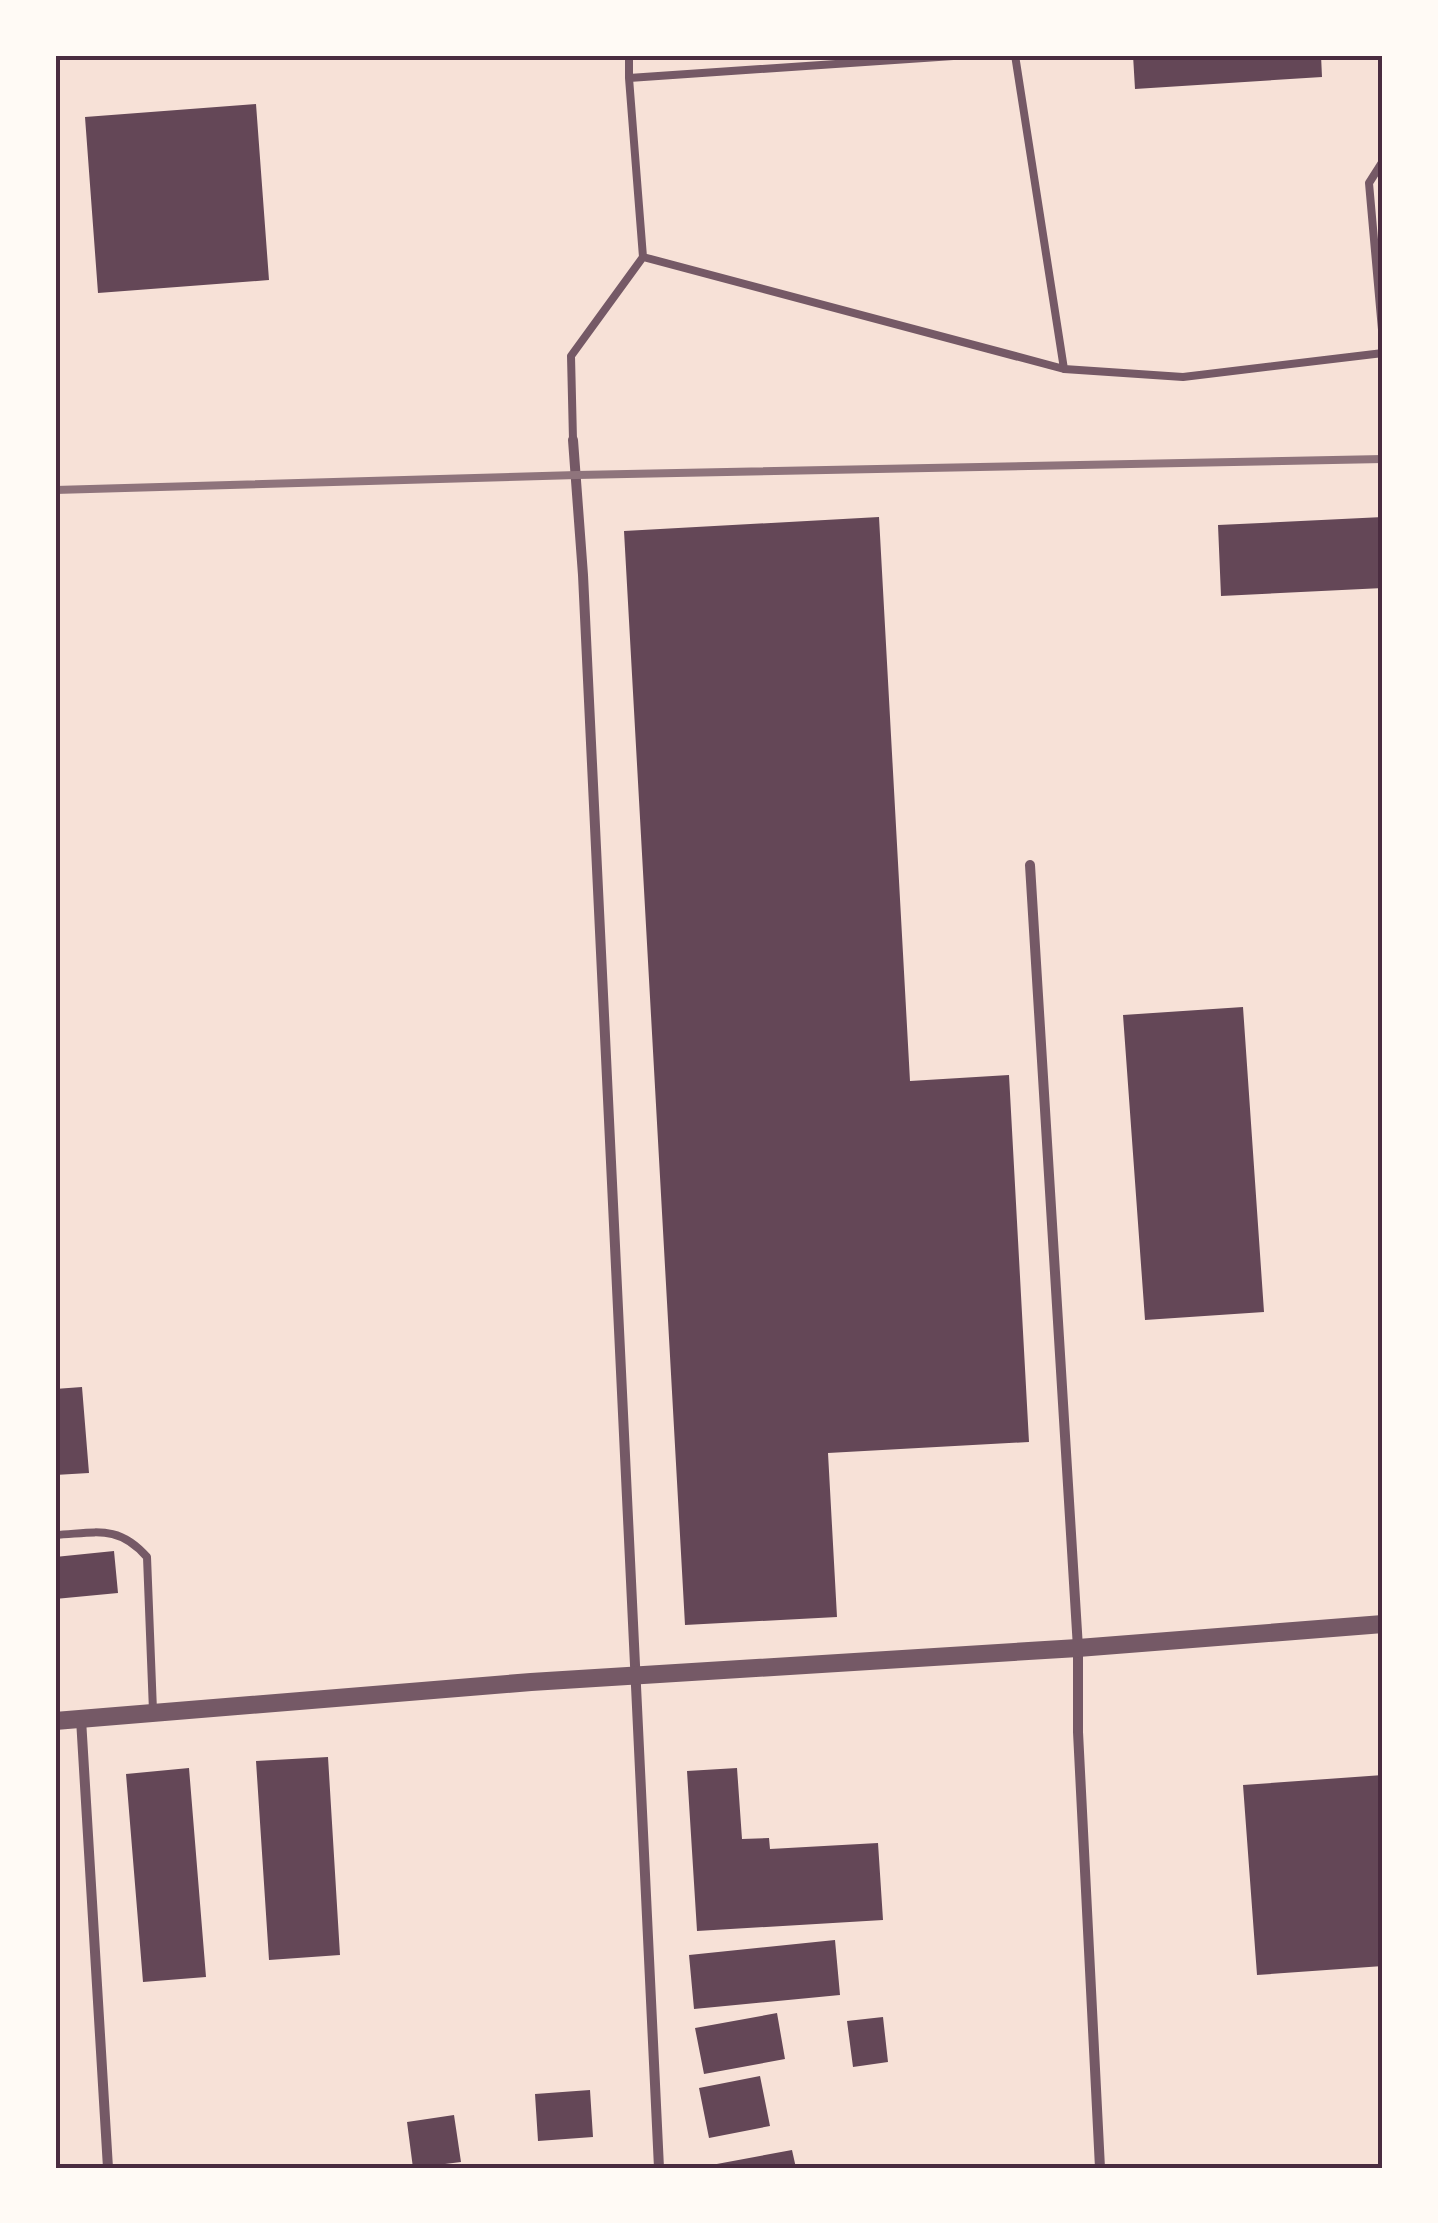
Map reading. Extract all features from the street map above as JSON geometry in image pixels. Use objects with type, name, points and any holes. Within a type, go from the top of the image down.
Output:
[{"type":"street","points":[[573,440],[658,2168]]},
{"type":"street","points":[[1030,865],[1078,1648],[1078,1732],[1100,2168]]},
{"type":"street","points":[[55,1721],[531,1682],[1078,1648],[1383,1624]]},
{"type":"street","points":[[81,1719],[108,2168]]},
{"type":"lane","points":[[573,440],[571,356],[643,257],[629,55]]},
{"type":"lane","points":[[629,78],[968,55]]},
{"type":"lane","points":[[1015,55],[1064,368]]},
{"type":"lane","points":[[1383,161],[1368,184],[1383,341]]},
{"type":"lane","points":[[643,257],[1064,368],[1183,377],[1383,353]]},
{"type":"lane","points":[[55,1535],[116,1532],[132,1541],[147,1557],[154,1713]]},
{"type":"building","points":[[1133,55],[1321,55],[1322,77],[1135,89]]},
{"type":"building","points":[[256,104],[269,280],[98,293],[85,117]]},
{"type":"building","points":[[879,517],[910,1081],[1009,1075],[1029,1442],[828,1453],[837,1617],[685,1625],[624,531]]},
{"type":"building","points":[[1383,517],[1383,588],[1221,596],[1218,525]]},
{"type":"building","points":[[1243,1007],[1264,1312],[1145,1320],[1123,1015]]},
{"type":"building","points":[[82,1387],[89,1473],[55,1475],[55,1389]]},
{"type":"building","points":[[114,1551],[118,1593],[55,1599],[55,1557]]},
{"type":"building","points":[[328,1757],[340,1955],[269,1960],[256,1761]]},
{"type":"building","points":[[189,1768],[206,1977],[143,1982],[126,1774]]},
{"type":"building","points":[[737,1768],[742,1839],[769,1838],[770,1849],[878,1843],[883,1920],[697,1931],[687,1771]]},
{"type":"building","points":[[1383,1775],[1383,1966],[1257,1975],[1243,1785]]},
{"type":"building","points":[[835,1940],[840,1995],[694,2009],[689,1955]]},
{"type":"building","points":[[777,2013],[785,2059],[704,2074],[695,2028]]},
{"type":"building","points":[[883,2017],[888,2062],[853,2067],[847,2021]]},
{"type":"building","points":[[760,2076],[770,2126],[709,2138],[699,2088]]},
{"type":"building","points":[[590,2090],[593,2137],[538,2141],[535,2094]]},
{"type":"building","points":[[454,2115],[461,2162],[413,2168],[407,2122]]},
{"type":"building","points":[[792,2150],[796,2168],[706,2166]]},
{"type":"railway","points":[[55,490],[1383,459]]}]
